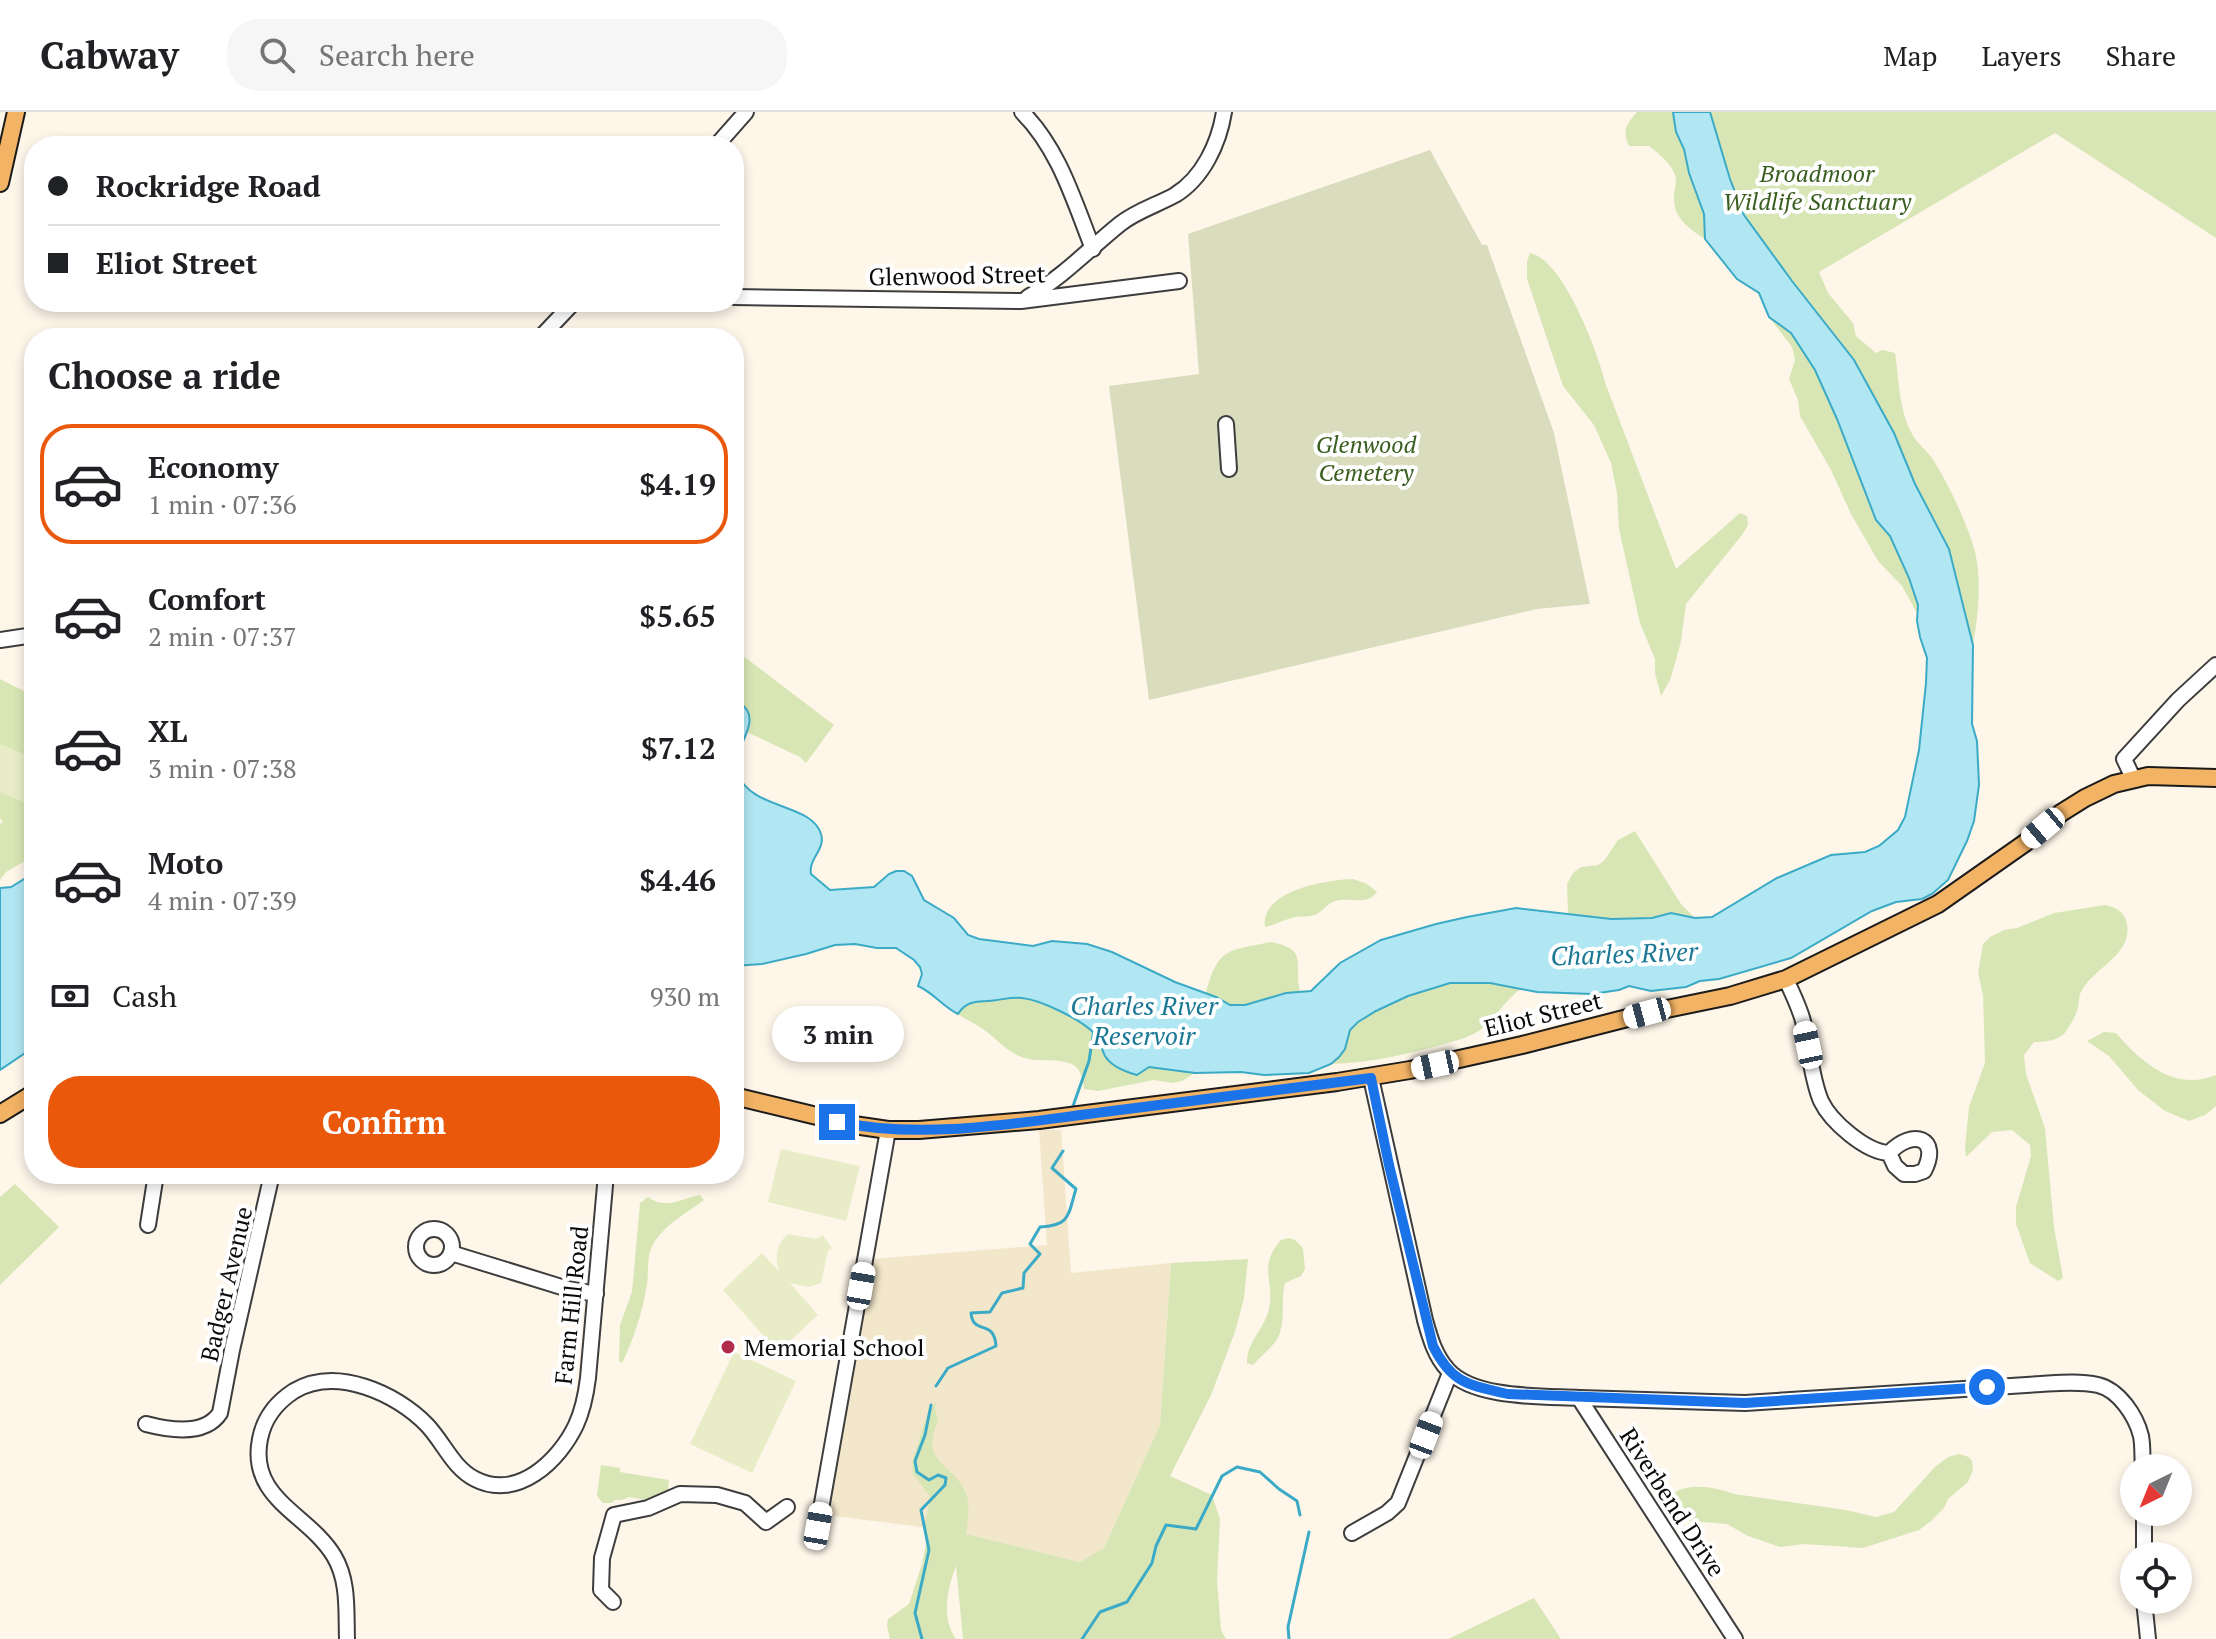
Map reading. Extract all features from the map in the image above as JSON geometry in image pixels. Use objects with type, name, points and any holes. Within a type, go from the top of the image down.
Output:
[{"type":"main road","points":[[0,183],[3,152],[16,112]]},
{"type":"main road","name":"Eliot Street","points":[[744,1099],[837,1122],[888,1130],[934,1129],[1015,1123],[1371,1078],[1730,996],[1786,979],[1938,904],[2061,813],[2114,784],[2148,776],[2216,778]]},
{"type":"main road","points":[[0,1114],[24,1099]]},
{"type":"street","points":[[725,136],[746,112]]},
{"type":"street","points":[[1022,112],[1046,140],[1059,164],[1093,249]]},
{"type":"street","points":[[1021,301],[1057,279],[1122,222],[1175,195],[1193,182],[1222,128],[1224,112]]},
{"type":"street","name":"Glenwood Street","points":[[744,297],[1021,301],[1179,281]]},
{"type":"street","points":[[549,328],[565,312]]},
{"type":"street","points":[[1226,424],[1229,469]]},
{"type":"street","points":[[0,640],[24,636]]},
{"type":"street","points":[[2134,780],[2124,759],[2178,700],[2216,665]]},
{"type":"street","points":[[1786,979],[1802,1017],[1821,1101],[1832,1117],[1856,1139],[1889,1153]]},
{"type":"street","points":[[1371,1078],[1425,1320],[1441,1362],[1460,1380],[1508,1394],[1745,1403],[2082,1383],[2101,1386],[2117,1395],[2129,1410],[2141,1435],[2142,1454]]},
{"type":"street","points":[[818,1526],[888,1130]]},
{"type":"street","points":[[148,1225],[154,1184]]},
{"type":"street","name":"Badger Avenue","points":[[146,1424],[165,1428],[202,1427],[217,1418],[223,1403],[270,1184]]},
{"type":"street","name":"Farm Hill Road","points":[[347,1639],[344,1586],[334,1557],[312,1529],[276,1499],[264,1480],[259,1443],[264,1423],[287,1396],[307,1386],[327,1382],[357,1385],[390,1398],[420,1419],[459,1467],[473,1478],[502,1486],[521,1482],[544,1466],[570,1435],[580,1415],[588,1378],[605,1184]]},
{"type":"street","points":[[451,1253],[568,1289],[596,1294]]},
{"type":"street","points":[[1352,1533],[1398,1503],[1450,1373]]},
{"type":"street","name":"Riverbend Drive","points":[[1579,1398],[1735,1639]]},
{"type":"street","points":[[613,1602],[601,1590],[602,1558],[614,1515],[648,1508],[680,1494],[717,1495],[745,1503],[766,1522],[787,1507]]},
{"type":"street","points":[[2144,1614],[2148,1639]]},
{"type":"shaded area","points":[[1039,1130],[1061,1130],[1071,1273],[1171,1263],[1160,1425],[1104,1548],[1080,1562],[953,1531],[826,1515],[872,1259],[1047,1245]]},
{"type":"green space","points":[[1637,112],[1673,112],[1676,132],[1704,214],[1705,239],[1678,215],[1674,202],[1676,177],[1667,162],[1649,146],[1629,146],[1626,128]]},
{"type":"green space","name":"Broadmoor Wildlife Sanctuary","points":[[1710,112],[2216,112],[2216,238],[2055,133],[1819,272],[1828,293],[1853,323],[1856,336],[1876,353],[1882,350],[1895,353],[1907,423],[1946,482],[1975,552],[1979,587],[1973,645],[1949,549],[1915,484],[1894,433],[1854,360],[1744,215]]},
{"type":"green space","name":"Glenwood Cemetery","points":[[1430,150],[1482,245],[1487,245],[1554,433],[1590,604],[1537,609],[1149,700],[1109,386],[1199,374],[1188,234]]},
{"type":"green space","points":[[1530,253],[1543,259],[1555,272],[1578,310],[1676,569],[1740,513],[1747,516],[1748,525],[1742,535],[1686,604],[1676,660],[1661,696],[1655,659],[1640,623],[1619,529],[1611,463],[1594,425],[1563,386],[1527,279]]},
{"type":"green space","points":[[1769,317],[1791,333],[1815,370],[1876,520],[1890,536],[1909,578],[1918,605],[1917,613],[1902,586],[1878,561],[1800,416],[1798,400],[1789,379],[1795,360],[1792,347]]},
{"type":"green space","points":[[744,657],[834,725],[806,763],[800,757],[744,731]]},
{"type":"green space","points":[[0,679],[24,691],[24,862],[6,872],[0,880],[0,824],[3,821],[0,819]]},
{"type":"green space","points":[[0,744],[24,754],[24,802],[0,792]]},
{"type":"green space","points":[[1635,831],[1681,904],[1695,918],[1671,913],[1652,918],[1611,919],[1568,913],[1567,884],[1573,873],[1581,867],[1604,861],[1618,840]]},
{"type":"green space","points":[[1353,879],[1377,892],[1368,899],[1336,901],[1315,915],[1292,918],[1265,927],[1266,914],[1284,896],[1312,885]]},
{"type":"green space","points":[[2105,905],[2119,911],[2126,920],[2124,945],[2085,985],[2076,1013],[2064,1034],[2054,1040],[2034,1042],[2024,1055],[2026,1074],[2045,1128],[2054,1227],[2063,1278],[2058,1281],[2030,1263],[2016,1224],[2016,1207],[2031,1156],[2030,1145],[2012,1130],[1992,1132],[1966,1157],[1969,1107],[1985,1063],[1983,995],[1978,973],[1983,944],[1990,937],[2054,913]]},
{"type":"green space","points":[[1271,942],[1291,949],[1298,959],[1300,991],[1245,1005],[1230,1005],[1206,993],[1215,967],[1227,954]]},
{"type":"green space","points":[[1450,983],[1490,983],[1521,989],[1483,1027],[1466,1037],[1390,1057],[1331,1064],[1360,1020],[1398,1000]]},
{"type":"green space","points":[[1009,997],[1030,1000],[1062,1012],[1089,1029],[1104,1045],[1127,1058],[1160,1068],[1195,1073],[1172,1083],[1154,1080],[1098,1091],[1084,1089],[1079,1070],[1070,1063],[1018,1056],[958,1014],[974,1002]]},
{"type":"green space","points":[[2104,1032],[2116,1033],[2148,1064],[2173,1077],[2187,1080],[2216,1075],[2216,1106],[2205,1115],[2189,1121],[2165,1111],[2138,1090],[2109,1056],[2087,1041]]},
{"type":"green space","points":[[781,1149],[860,1166],[846,1221],[768,1202]]},
{"type":"green space","points":[[15,1184],[59,1227],[0,1285],[0,1197]]},
{"type":"green space","points":[[700,1195],[704,1200],[666,1228],[652,1246],[640,1314],[622,1363],[619,1361],[620,1325],[632,1292],[640,1203],[648,1197],[667,1203]]},
{"type":"green space","points":[[788,1234],[816,1239],[823,1235],[832,1248],[828,1251],[821,1283],[808,1287],[790,1283],[818,1315],[778,1352],[723,1290],[762,1253],[780,1272],[777,1252]]},
{"type":"green space","points":[[1289,1238],[1303,1248],[1305,1269],[1301,1276],[1285,1283],[1279,1335],[1253,1365],[1247,1363],[1249,1349],[1269,1309],[1268,1266],[1281,1240]]},
{"type":"green space","points":[[1248,1259],[1244,1298],[1235,1332],[1211,1395],[1170,1476],[1212,1495],[1220,1519],[1217,1580],[1221,1630],[1226,1639],[963,1639],[956,1566],[950,1584],[947,1613],[956,1639],[890,1639],[888,1619],[909,1604],[926,1544],[924,1526],[929,1495],[913,1474],[912,1463],[927,1415],[936,1401],[938,1421],[933,1447],[936,1456],[962,1485],[967,1496],[966,1534],[1080,1562],[1104,1548],[1160,1425],[1171,1263]]},
{"type":"green space","points":[[734,1352],[796,1381],[752,1473],[690,1444]]},
{"type":"green space","points":[[1959,1454],[1972,1461],[1973,1470],[1968,1482],[1948,1499],[1931,1521],[1919,1530],[1863,1548],[1804,1544],[1780,1547],[1748,1536],[1727,1524],[1690,1521],[1667,1512],[1665,1502],[1679,1490],[1706,1487],[1876,1517],[1894,1512],[1935,1467],[1948,1457]]},
{"type":"green space","points":[[601,1465],[620,1468],[620,1472],[669,1480],[668,1489],[658,1502],[629,1497],[603,1503],[597,1496]]},
{"type":"green space","points":[[1534,1598],[1561,1639],[1448,1639]]},
{"type":"water","name":"Charles River Reservoir","points":[[1673,112],[1710,112],[1744,215],[1854,360],[1894,433],[1915,484],[1949,549],[1973,645],[1972,724],[1977,741],[1979,785],[1974,821],[1948,880],[1922,899],[1896,902],[1872,911],[1791,958],[1686,987],[1651,991],[1629,986],[1592,994],[1537,992],[1490,983],[1450,983],[1408,996],[1358,1022],[1350,1030],[1345,1049],[1339,1057],[1331,1064],[1309,1073],[1195,1073],[1149,1067],[1137,1075],[1133,1074],[1108,1060],[1096,1036],[1088,1028],[1039,1002],[1018,998],[975,1002],[966,1005],[958,1014],[918,986],[922,974],[920,967],[896,948],[835,945],[762,964],[744,965],[744,784],[755,794],[815,824],[822,839],[811,874],[830,890],[874,887],[889,874],[904,871],[912,876],[924,900],[954,918],[968,935],[1033,946],[1052,941],[1087,944],[1112,952],[1230,1005],[1245,1005],[1286,993],[1311,991],[1340,963],[1381,940],[1436,924],[1516,908],[1611,919],[1652,918],[1671,913],[1695,918],[1712,917],[1777,878],[1831,855],[1865,852],[1879,846],[1898,830],[1905,817],[1919,750],[1926,683],[1927,658],[1917,621],[1918,605],[1890,536],[1876,520],[1815,370],[1791,333],[1769,317],[1759,293],[1737,279],[1705,239],[1704,214],[1676,132]]},
{"type":"water","name":"Charles River Reservoir","points":[[744,707],[749,717],[744,740]]},
{"type":"water","points":[[24,879],[24,1054],[0,1070],[0,888],[11,887]]},
{"type":"waterway","points":[[1073,1106],[1089,1061],[1094,1029]]},
{"type":"waterway","points":[[936,1386],[948,1368],[996,1346],[992,1332],[975,1324],[971,1313],[990,1312],[1002,1293],[1023,1288],[1024,1273],[1040,1254],[1030,1244],[1040,1227],[1058,1224],[1067,1217],[1076,1189],[1052,1168],[1063,1151]]},
{"type":"waterway","points":[[922,1639],[915,1613],[929,1550],[921,1510],[945,1485],[946,1478],[938,1475],[929,1480],[917,1472],[915,1461],[925,1435],[931,1405]]},
{"type":"waterway","points":[[1082,1639],[1100,1612],[1127,1602],[1152,1563],[1166,1525],[1196,1529],[1222,1476],[1237,1467],[1260,1472],[1297,1501],[1300,1515]]},
{"type":"waterway","points":[[1289,1639],[1288,1627],[1309,1532]]},
{"type":"place","name":"Memorial School","points":[[728,1347]]},
{"type":"route","points":[[837,1122],[905,1130],[962,1127],[1371,1078],[1425,1320],[1441,1362],[1460,1380],[1508,1394],[1745,1403],[1987,1387]]},
{"type":"water label","name":"Charles River","points":[[1624,953]]}]
